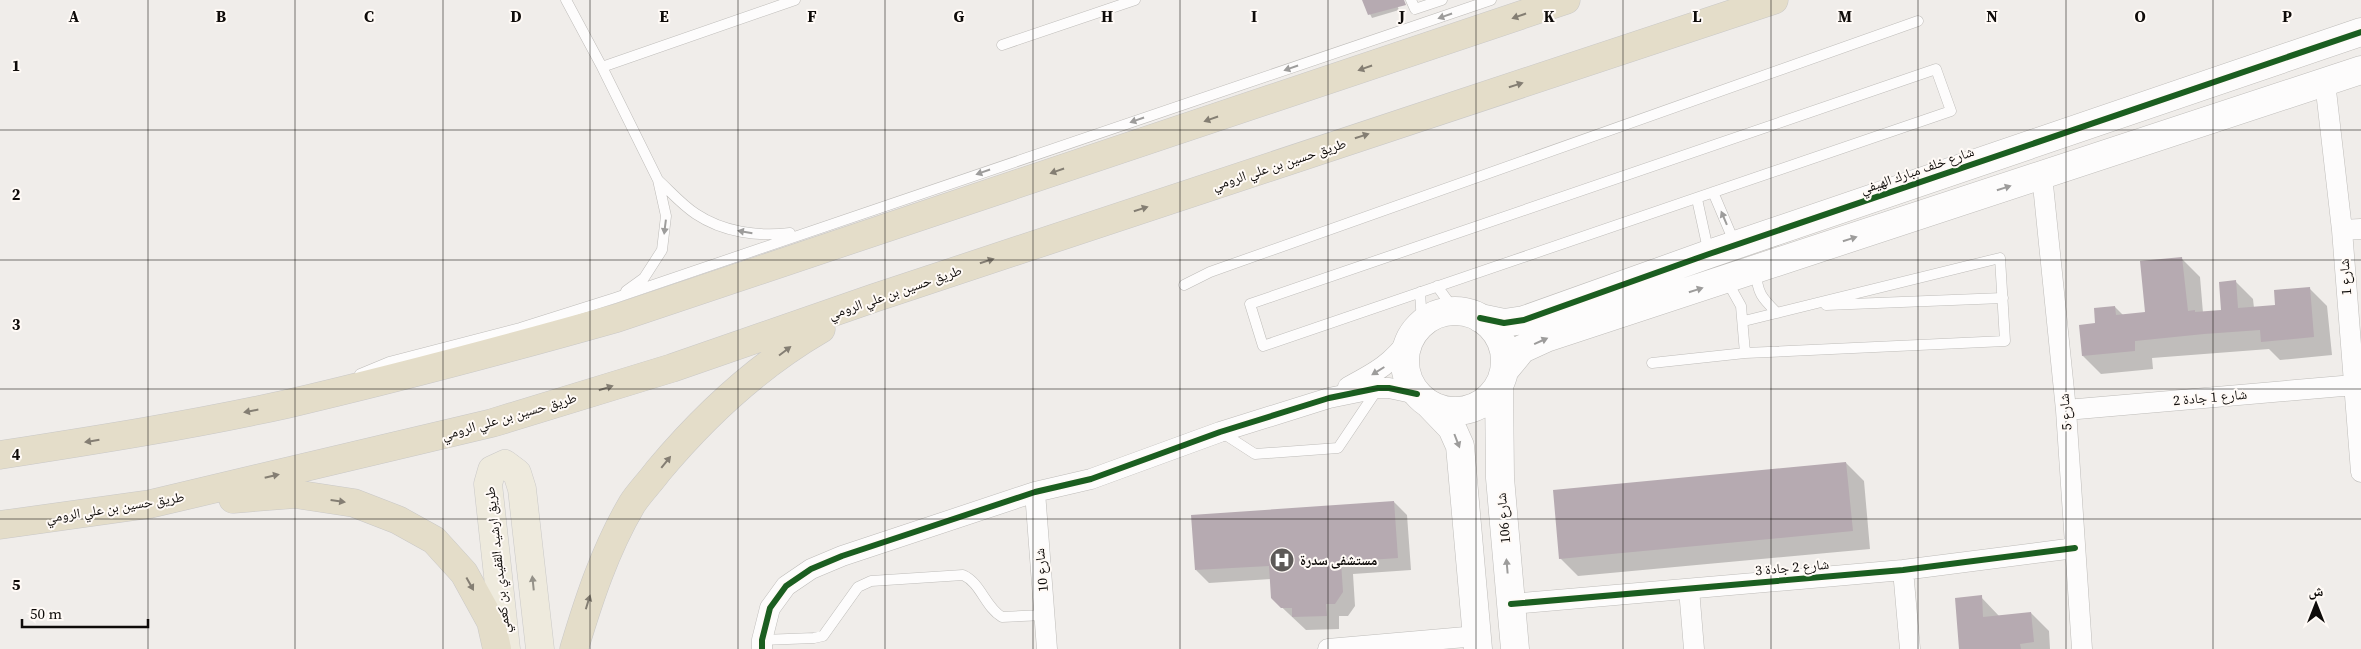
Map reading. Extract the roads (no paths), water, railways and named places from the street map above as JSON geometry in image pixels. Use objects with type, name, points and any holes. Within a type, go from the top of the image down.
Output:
[{"type":"highway","points":[[0,455],[121,436],[285,404],[469,359],[617,318],[1566,0]]},
{"type":"highway","name":"طريق حسين بن علي الرومي","points":[[0,525],[150,504],[492,423],[672,368],[874,298],[1774,0]]},
{"type":"highway","points":[[574,649],[595,579],[632,503],[683,441],[729,397],[787,349],[874,298]]},
{"type":"highway","points":[[150,504],[295,494],[354,503],[398,520],[434,540],[464,573],[491,622],[497,649]]},
{"type":"main road","name":"طريق ارشيد القفيدي بن كعمي","points":[[506,649],[488,484],[492,470],[505,464],[517,473],[522,489],[540,649]]},
{"type":"street","name":"شارع خلف مبارك الهيفي","points":[[1468,314],[1504,323],[1524,320],[1735,245],[2361,32]]},
{"type":"street","points":[[762,644],[770,608],[786,586],[810,569],[851,553],[1035,492],[1091,479],[1220,432],[1329,398],[1378,388],[1389,388],[1422,399],[1443,410],[1459,411],[1475,407],[1489,398],[1522,349],[1546,338],[2361,70]]},
{"type":"street","name":"شارع 1","points":[[2325,82],[2351,230],[2356,352],[2354,385],[2361,472]]},
{"type":"street","name":"شارع 5","points":[[2042,175],[2066,410],[2082,649]]},
{"type":"street","points":[[1329,398],[1382,369],[1396,356],[1417,330],[1438,314],[1468,314],[1492,327],[1501,340],[1505,355],[1502,378]]},
{"type":"street","points":[[1328,649],[1477,643],[1460,446],[1452,428],[1422,399],[1409,381],[1405,366],[1406,350],[1417,330]]},
{"type":"street","name":"شارع 106","points":[[1502,378],[1500,478],[1515,649]]},
{"type":"street","name":"شارع 1 جادة 2","points":[[2066,410],[2354,385]]},
{"type":"street","name":"شارع 10","points":[[1035,492],[1048,649]]},
{"type":"street","points":[[1466,516],[1476,507],[1482,505],[1493,509],[1504,519]]},
{"type":"street","name":"شارع 2 جادة 3","points":[[1511,604],[1903,570],[2075,548]]},
{"type":"street","points":[[1903,570],[1910,649]]},
{"type":"street","points":[[1690,589],[1694,649]]},
{"type":"lane","points":[[566,0],[602,67],[658,180],[666,216],[662,250],[644,278],[615,298]]},
{"type":"lane","points":[[602,67],[795,0]]},
{"type":"lane","points":[[1002,46],[1135,0]]},
{"type":"lane","points":[[1411,0],[1415,9],[1442,0]]},
{"type":"lane","points":[[285,404],[390,362],[520,328],[615,298],[1491,0]]},
{"type":"lane","points":[[1184,285],[1219,269],[1918,21]]},
{"type":"lane","points":[[1936,69],[1952,111],[1697,199],[1263,346],[1250,304],[1936,69]]},
{"type":"lane","points":[[658,180],[695,214],[729,229],[768,236],[810,231]]},
{"type":"lane","points":[[1713,192],[1735,245]]},
{"type":"lane","points":[[1697,199],[1709,254]]},
{"type":"lane","points":[[1652,362],[1745,353],[2005,341],[2000,258],[1744,321]]},
{"type":"lane","points":[[1756,270],[1757,285],[1762,299],[1777,313]]},
{"type":"lane","points":[[1727,280],[1741,306],[1744,321],[1745,353]]},
{"type":"lane","points":[[1437,286],[1468,314]]},
{"type":"lane","points":[[1417,330],[1420,292]]},
{"type":"lane","points":[[1804,306],[2002,298]]},
{"type":"lane","points":[[1220,432],[1255,454],[1338,448],[1378,388]]},
{"type":"lane","points":[[762,644],[823,636],[858,587],[871,581],[958,574],[971,580],[995,612],[1002,617],[1045,615]]},
{"type":"place","name":"مستشفى سدرة","points":[[1282,560]]}]
